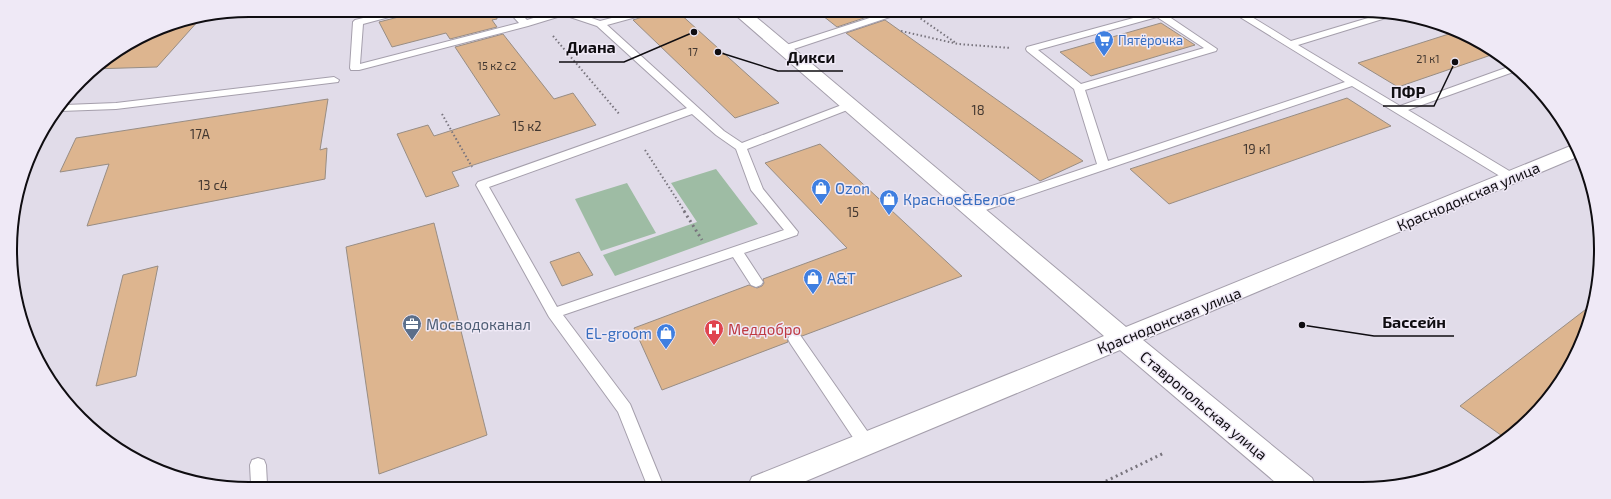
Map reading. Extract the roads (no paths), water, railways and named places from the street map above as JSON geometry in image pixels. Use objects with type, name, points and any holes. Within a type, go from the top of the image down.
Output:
[{"type":"main road","name":"Ставропольская улица","points":[[746,17],[1123,338],[1296,482]]},
{"type":"main road","name":"Краснодонская улица","points":[[772,482],[1573,153]]},
{"type":"lane","points":[[378,17],[358,22],[355,68],[547,17]]},
{"type":"lane","points":[[519,17],[525,24]]},
{"type":"lane","points":[[554,313],[792,232],[757,190],[741,147],[720,132],[600,24],[578,17]]},
{"type":"lane","points":[[600,24],[626,17]]},
{"type":"lane","points":[[784,49],[881,17]]},
{"type":"lane","points":[[1103,165],[1079,88],[1031,49],[1147,17]]},
{"type":"lane","points":[[1079,88],[1212,49],[1163,17]]},
{"type":"lane","points":[[1245,17],[1512,178]]},
{"type":"lane","points":[[1290,44],[1379,17]]},
{"type":"lane","points":[[1399,110],[1509,70]]},
{"type":"lane","points":[[65,108],[116,106],[334,80]]},
{"type":"lane","points":[[973,210],[1103,165],[1354,82]]},
{"type":"lane","points":[[741,147],[851,105]]},
{"type":"lane","points":[[654,482],[625,409],[554,313],[482,185],[695,109]]},
{"type":"lane","points":[[736,252],[756,282]]},
{"type":"lane","points":[[795,339],[866,443]]},
{"type":"lane","points":[[258,465],[259,482]]},
{"type":"place","name":"Диана","points":[[694,32]]},
{"type":"place","name":"Дикси","points":[[718,52]]},
{"type":"place","name":"Пятёрочка","points":[[1104,57]]},
{"type":"place","name":"ПФР","points":[[1455,62]]},
{"type":"place","name":"Ozon","points":[[821,205]]},
{"type":"place","name":"Красное&Белое","points":[[889,216]]},
{"type":"place","name":"A&T","points":[[813,295]]},
{"type":"place","name":"Бассейн","points":[[1302,325]]},
{"type":"place","name":"Мосводоканал","points":[[412,341]]},
{"type":"place","name":"Меддобро","points":[[714,346]]},
{"type":"place","name":"EL-groom","points":[[666,350]]}]
